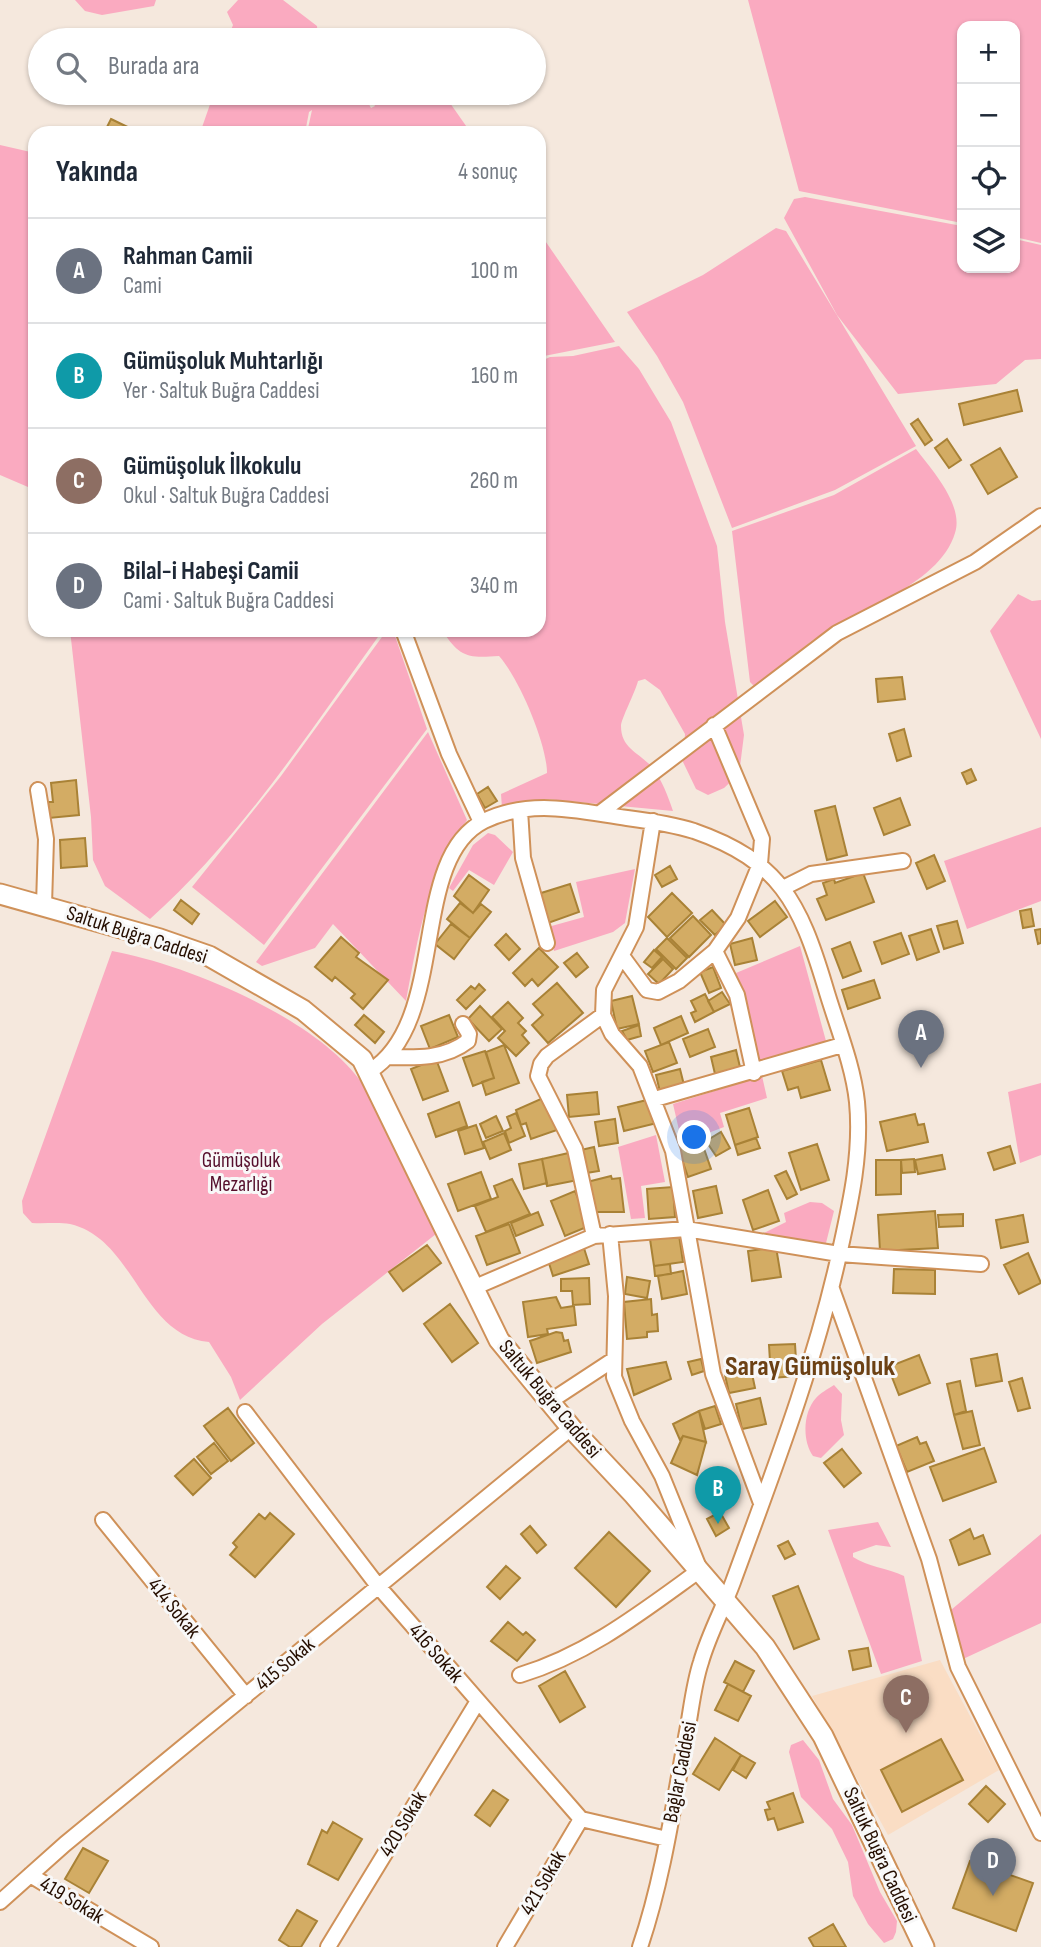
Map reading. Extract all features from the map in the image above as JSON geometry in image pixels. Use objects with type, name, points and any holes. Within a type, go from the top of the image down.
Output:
[{"type":"street","points":[[600,813],[837,633],[975,562],[1041,516]]},
{"type":"street","points":[[370,1071],[388,1057],[403,1034],[415,1006],[439,893],[449,863],[460,843],[481,822],[449,754],[406,637]]},
{"type":"street","points":[[622,956],[640,983],[652,993],[679,982],[715,951],[742,910],[760,864],[762,839],[714,725]]},
{"type":"street","points":[[38,790],[46,839],[44,905]]},
{"type":"street","name":"Bağlar Caddesi","points":[[481,822],[520,810],[551,806],[600,813],[653,821],[710,837],[760,864],[783,888],[807,931],[857,1101],[853,1195],[832,1289],[808,1371],[700,1664],[659,1883],[640,1947]]},
{"type":"street","points":[[520,810],[523,858],[547,943]]},
{"type":"street","points":[[653,821],[638,919],[604,990],[603,1015],[612,1034],[640,1066],[655,1099],[678,1170],[713,1374],[761,1503]]},
{"type":"street","points":[[783,888],[811,874],[902,861]]},
{"type":"street","name":"Saltuk Buğra Caddesi","points":[[0,894],[209,956],[303,1010],[349,1045],[370,1071],[499,1339],[571,1428],[726,1599],[765,1647],[823,1736],[924,1947]]},
{"type":"street","points":[[715,951],[737,996],[754,1073]]},
{"type":"street","points":[[594,1236],[575,1149],[538,1076],[541,1064],[547,1056],[603,1015]]},
{"type":"street","points":[[388,1057],[418,1058],[449,1052],[468,1041],[469,1034],[463,1024]]},
{"type":"street","points":[[655,1099],[754,1073],[842,1045]]},
{"type":"street","points":[[473,1288],[594,1236],[686,1229],[839,1254],[981,1264]]},
{"type":"street","points":[[520,1675],[552,1665],[590,1647],[700,1570],[662,1476],[614,1377],[616,1296],[610,1234]]},
{"type":"street","points":[[832,1289],[929,1559],[958,1667],[1041,1833]]},
{"type":"street","points":[[549,1402],[613,1360]]},
{"type":"street","name":"416 Sokak","points":[[245,1412],[378,1586],[580,1819]]},
{"type":"street","name":"415 Sokak","points":[[0,1902],[571,1428]]},
{"type":"street","name":"414 Sokak","points":[[103,1520],[246,1696]]},
{"type":"street","name":"420 Sokak","points":[[328,1947],[478,1701]]},
{"type":"street","points":[[580,1819],[667,1839]]},
{"type":"street","name":"421 Sokak","points":[[505,1947],[580,1819]]},
{"type":"street","name":"419 Sokak","points":[[30,1875],[151,1947]]},
{"type":"shaded area","points":[[940,1660],[999,1770],[888,1835],[812,1696]]},
{"type":"green space","points":[[75,0],[156,0],[154,6],[102,15],[85,11]]},
{"type":"green space","points":[[238,0],[283,0],[317,28],[232,28],[227,12]]},
{"type":"green space","points":[[748,0],[1041,0],[1041,243],[1020,238],[1020,21],[957,21],[957,222],[799,191]]},
{"type":"green space","points":[[210,105],[369,105],[371,108],[374,105],[451,105],[466,126],[309,126],[312,110],[309,112],[306,126],[202,126]]},
{"type":"green space","points":[[0,145],[28,151],[28,487],[0,475]]},
{"type":"green space","points":[[805,197],[957,225],[957,273],[1020,273],[1020,240],[1041,245],[1041,359],[1025,360],[996,384],[898,394],[837,315],[784,218],[794,199]]},
{"type":"green space","points":[[776,228],[786,231],[916,446],[835,490],[732,528],[683,402],[657,356],[627,312],[703,275]]},
{"type":"green space","points":[[546,242],[615,342],[546,356]]},
{"type":"green space","points":[[619,346],[639,369],[671,422],[717,546],[725,622],[744,735],[739,774],[724,788],[708,795],[696,789],[683,762],[685,734],[660,690],[645,679],[638,681],[621,726],[624,740],[656,772],[673,811],[546,799],[502,808],[501,794],[547,773],[537,729],[515,679],[499,656],[480,657],[466,654],[454,646],[447,637],[546,637],[546,359]]},
{"type":"green space","points":[[916,449],[945,488],[955,511],[955,533],[946,552],[931,569],[913,583],[809,643],[755,687],[750,682],[732,531],[834,495]]},
{"type":"green space","points":[[1018,594],[1032,601],[1041,600],[1041,739],[990,631]]},
{"type":"green space","points":[[71,637],[378,637],[245,818],[215,853],[150,919],[105,886],[93,860],[91,817]]},
{"type":"green space","points":[[382,637],[395,637],[427,729],[264,945],[192,887],[281,776]]},
{"type":"green space","points":[[428,732],[467,820],[443,862],[426,906],[406,1001],[333,924],[315,948],[262,966],[256,962]]},
{"type":"green space","points":[[1041,827],[1041,901],[967,929],[944,861]]},
{"type":"green space","points":[[488,833],[495,835],[513,852],[494,885],[469,870],[453,891],[449,888],[473,845]]},
{"type":"green space","points":[[635,869],[625,923],[613,932],[554,951],[548,927],[584,917],[576,882]]},
{"type":"green space","points":[[800,946],[826,1041],[759,1062],[736,973]]},
{"type":"green space","name":"Gümüşoluk Mezarlığı","points":[[112,951],[178,969],[252,1000],[287,1019],[346,1064],[376,1106],[436,1234],[322,1324],[240,1400],[231,1377],[209,1342],[186,1336],[168,1323],[152,1306],[110,1248],[92,1233],[70,1224],[32,1223],[23,1213],[22,1201]]},
{"type":"green space","points":[[762,1076],[767,1098],[720,1113],[724,1127],[682,1143],[673,1104]]},
{"type":"green space","points":[[1041,1083],[1041,1155],[1020,1163],[1008,1092]]},
{"type":"green space","points":[[656,1135],[665,1182],[641,1186],[645,1218],[631,1219],[618,1147]]},
{"type":"green space","points":[[810,1202],[822,1203],[834,1211],[826,1243],[767,1237],[764,1233],[786,1222],[784,1213]]},
{"type":"green space","points":[[834,1385],[842,1394],[841,1420],[844,1435],[821,1458],[813,1456],[809,1450],[806,1419],[816,1398]]},
{"type":"green space","points":[[878,1522],[891,1547],[876,1545],[853,1553],[853,1557],[904,1576],[922,1661],[881,1674],[828,1530]]},
{"type":"green space","points":[[1041,1534],[1041,1623],[963,1659],[951,1610]]},
{"type":"green space","points":[[803,1740],[819,1760],[833,1799],[852,1825],[880,1892],[897,1921],[893,1939],[884,1943],[868,1924],[853,1896],[848,1862],[832,1829],[801,1797],[789,1752],[791,1745]]},
{"type":"building","points":[[111,119],[126,126],[108,126]]},
{"type":"building","points":[[1017,390],[1022,411],[964,425],[959,404]]},
{"type":"building","points":[[918,419],[932,440],[925,445],[911,424]]},
{"type":"building","points":[[947,439],[961,460],[949,468],[935,448]]},
{"type":"building","points":[[1000,448],[1017,477],[988,494],[971,465]]},
{"type":"building","points":[[902,677],[905,699],[878,702],[876,679]]},
{"type":"building","points":[[904,729],[911,756],[897,761],[889,734]]},
{"type":"building","points":[[971,769],[976,780],[967,784],[962,773]]},
{"type":"building","points":[[76,780],[79,815],[49,818],[48,802],[53,802],[51,783]]},
{"type":"building","points":[[488,787],[497,801],[485,808],[477,794]]},
{"type":"building","points":[[900,798],[910,825],[884,835],[874,808]]},
{"type":"building","points":[[835,806],[847,855],[827,860],[815,811]]},
{"type":"building","points":[[85,838],[87,866],[61,868],[60,840]]},
{"type":"building","points":[[934,855],[945,881],[927,889],[916,863]]},
{"type":"building","points":[[670,866],[677,879],[662,887],[655,875]]},
{"type":"building","points":[[863,873],[874,902],[826,920],[817,899],[827,895],[823,883],[834,879],[835,883]]},
{"type":"building","points":[[469,875],[489,890],[473,913],[454,896]]},
{"type":"building","points":[[570,884],[579,912],[548,923],[538,894]]},
{"type":"building","points":[[672,893],[692,913],[667,937],[648,917]]},
{"type":"building","points":[[181,900],[199,914],[192,924],[174,910]]},
{"type":"building","points":[[775,901],[787,917],[760,937],[748,921]]},
{"type":"building","points":[[460,903],[473,913],[481,904],[491,912],[470,938],[447,919]]},
{"type":"building","points":[[1031,909],[1034,926],[1023,928],[1020,911]]},
{"type":"building","points":[[712,910],[726,925],[715,935],[700,920]]},
{"type":"building","points":[[693,916],[711,935],[689,957],[670,938]]},
{"type":"building","points":[[957,921],[963,943],[944,949],[937,926]]},
{"type":"building","points":[[451,924],[470,938],[454,959],[435,944]]},
{"type":"building","points":[[931,929],[939,952],[917,960],[909,936]]},
{"type":"building","points":[[1041,929],[1041,943],[1038,944],[1035,930]]},
{"type":"building","points":[[901,933],[909,954],[882,964],[874,942]]},
{"type":"building","points":[[506,934],[520,949],[509,960],[495,945]]},
{"type":"building","points":[[341,937],[359,953],[356,957],[388,980],[363,1009],[351,998],[355,994],[335,977],[332,981],[315,967]]},
{"type":"building","points":[[667,938],[687,958],[676,969],[656,949]]},
{"type":"building","points":[[752,938],[757,960],[735,965],[730,944]]},
{"type":"building","points":[[850,942],[861,971],[843,978],[832,949]]},
{"type":"building","points":[[539,948],[558,967],[538,986],[532,979],[525,986],[513,973]]},
{"type":"building","points":[[654,950],[662,957],[652,968],[644,962]]},
{"type":"building","points":[[577,953],[588,967],[576,977],[564,963]]},
{"type":"building","points":[[663,959],[673,969],[659,984],[648,974]]},
{"type":"building","points":[[713,967],[721,988],[709,993],[700,972]]},
{"type":"building","points":[[874,980],[880,998],[848,1009],[842,990]]},
{"type":"building","points":[[557,983],[583,1013],[548,1043],[532,1025],[543,1015],[533,1004]]},
{"type":"building","points":[[479,984],[485,990],[466,1009],[457,1000],[471,986],[475,989]]},
{"type":"building","points":[[722,992],[730,1004],[714,1012],[708,1001]]},
{"type":"building","points":[[705,994],[714,1012],[695,1022],[691,1013],[696,1011],[691,1001]]},
{"type":"building","points":[[632,996],[639,1024],[617,1029],[611,1001]]},
{"type":"building","points":[[508,1002],[523,1018],[518,1023],[526,1031],[522,1035],[529,1043],[516,1056],[498,1038],[505,1031],[492,1017]]},
{"type":"building","points":[[480,1006],[502,1029],[489,1041],[468,1019]]},
{"type":"building","points":[[364,1015],[384,1032],[375,1043],[355,1025]]},
{"type":"building","points":[[449,1015],[458,1037],[430,1049],[421,1026]]},
{"type":"building","points":[[681,1016],[688,1033],[661,1045],[654,1028]]},
{"type":"building","points":[[639,1025],[641,1036],[627,1040],[622,1031]]},
{"type":"building","points":[[708,1029],[715,1047],[690,1057],[683,1039]]},
{"type":"building","points":[[669,1042],[677,1063],[653,1072],[645,1051]]},
{"type":"building","points":[[504,1045],[519,1083],[486,1095],[482,1082],[494,1078],[486,1052]]},
{"type":"building","points":[[736,1050],[740,1067],[715,1074],[711,1057]]},
{"type":"building","points":[[485,1051],[494,1078],[473,1086],[463,1058]]},
{"type":"building","points":[[436,1059],[448,1091],[423,1100],[411,1069]]},
{"type":"building","points":[[821,1060],[830,1090],[801,1098],[798,1087],[788,1090],[782,1071]]},
{"type":"building","points":[[680,1069],[684,1085],[660,1092],[656,1075]]},
{"type":"building","points":[[597,1092],[599,1114],[569,1117],[567,1095]]},
{"type":"building","points":[[543,1098],[557,1130],[531,1139],[526,1123],[521,1125],[516,1110]]},
{"type":"building","points":[[651,1099],[657,1123],[624,1131],[618,1107]]},
{"type":"building","points":[[459,1102],[467,1126],[436,1137],[428,1114]]},
{"type":"building","points":[[749,1108],[758,1137],[735,1145],[726,1115]]},
{"type":"building","points":[[516,1113],[525,1136],[509,1143],[505,1131],[511,1128],[507,1117]]},
{"type":"building","points":[[915,1114],[918,1125],[924,1124],[928,1142],[887,1151],[880,1122]]},
{"type":"building","points":[[496,1116],[503,1131],[486,1138],[480,1124]]},
{"type":"building","points":[[615,1119],[618,1143],[599,1146],[595,1122]]},
{"type":"building","points":[[476,1125],[484,1148],[465,1154],[458,1131]]},
{"type":"building","points":[[721,1132],[730,1148],[716,1156],[706,1141]]},
{"type":"building","points":[[504,1133],[511,1150],[490,1159],[483,1142]]},
{"type":"building","points":[[756,1138],[760,1148],[738,1155],[735,1145]]},
{"type":"building","points":[[701,1140],[711,1169],[688,1177],[678,1148]]},
{"type":"building","points":[[817,1144],[829,1180],[801,1190],[789,1153]]},
{"type":"building","points":[[1010,1146],[1015,1163],[994,1170],[988,1153]]},
{"type":"building","points":[[594,1147],[599,1171],[586,1173],[581,1150]]},
{"type":"building","points":[[573,1152],[578,1180],[547,1186],[542,1159]]},
{"type":"building","points":[[942,1155],[945,1169],[918,1174],[915,1160]]},
{"type":"building","points":[[542,1159],[547,1183],[524,1189],[519,1164]]},
{"type":"building","points":[[914,1159],[915,1172],[902,1173],[901,1160]]},
{"type":"building","points":[[876,1160],[901,1160],[901,1194],[876,1195]]},
{"type":"building","points":[[786,1171],[797,1194],[787,1199],[775,1176]]},
{"type":"building","points":[[481,1172],[491,1199],[458,1211],[448,1184]]},
{"type":"building","points":[[611,1176],[612,1179],[620,1178],[624,1212],[594,1212],[587,1182]]},
{"type":"building","points":[[512,1179],[530,1214],[486,1232],[475,1206],[498,1197],[494,1186]]},
{"type":"building","points":[[716,1186],[722,1213],[698,1218],[693,1191]]},
{"type":"building","points":[[673,1187],[675,1217],[649,1219],[647,1189]]},
{"type":"building","points":[[768,1190],[779,1221],[753,1230],[743,1200]]},
{"type":"building","points":[[575,1191],[589,1226],[565,1236],[551,1201]]},
{"type":"building","points":[[935,1211],[938,1248],[880,1251],[878,1215]]},
{"type":"building","points":[[538,1212],[543,1225],[516,1236],[511,1223]]},
{"type":"building","points":[[963,1214],[963,1226],[939,1227],[938,1215]]},
{"type":"building","points":[[1023,1215],[1028,1242],[1001,1248],[996,1220]]},
{"type":"building","points":[[509,1224],[520,1253],[487,1265],[476,1236]]},
{"type":"building","points":[[679,1235],[683,1262],[654,1266],[650,1239]]},
{"type":"building","points":[[427,1245],[441,1263],[403,1291],[389,1272]]},
{"type":"building","points":[[583,1245],[589,1264],[553,1276],[547,1257]]},
{"type":"building","points":[[776,1247],[781,1277],[752,1281],[748,1251]]},
{"type":"building","points":[[1028,1253],[1041,1283],[1019,1294],[1004,1265]]},
{"type":"building","points":[[670,1264],[671,1274],[655,1276],[654,1266]]},
{"type":"building","points":[[894,1269],[935,1270],[935,1294],[893,1293]]},
{"type":"building","points":[[683,1271],[687,1294],[662,1299],[658,1276]]},
{"type":"building","points":[[627,1277],[650,1281],[647,1298],[625,1294]]},
{"type":"building","points":[[589,1278],[590,1304],[573,1305],[572,1291],[561,1291],[561,1279]]},
{"type":"building","points":[[556,1297],[561,1308],[574,1306],[576,1325],[547,1329],[548,1334],[528,1337],[523,1302]]},
{"type":"building","points":[[651,1299],[652,1315],[657,1314],[658,1331],[647,1332],[647,1337],[627,1339],[624,1302]]},
{"type":"building","points":[[450,1304],[478,1343],[452,1362],[424,1324]]},
{"type":"building","points":[[556,1332],[562,1333],[564,1341],[568,1340],[571,1352],[537,1363],[530,1341]]},
{"type":"building","points":[[795,1344],[797,1376],[771,1378],[769,1345]]},
{"type":"building","points":[[997,1354],[1002,1381],[976,1386],[971,1359]]},
{"type":"building","points":[[919,1355],[930,1383],[899,1395],[888,1367]]},
{"type":"building","points":[[701,1359],[704,1371],[692,1375],[688,1362]]},
{"type":"building","points":[[666,1362],[671,1379],[634,1395],[627,1369]]},
{"type":"building","points":[[751,1369],[755,1388],[729,1393],[725,1375]]},
{"type":"building","points":[[1022,1378],[1030,1408],[1018,1411],[1009,1382]]},
{"type":"building","points":[[960,1381],[966,1411],[954,1415],[947,1384]]},
{"type":"building","points":[[760,1398],[766,1424],[742,1429],[736,1404]]},
{"type":"building","points":[[715,1406],[721,1424],[705,1429],[699,1411]]},
{"type":"building","points":[[228,1408],[254,1443],[231,1461],[204,1426]]},
{"type":"building","points":[[699,1411],[706,1442],[683,1436],[680,1440],[673,1424]]},
{"type":"building","points":[[972,1411],[980,1445],[963,1449],[954,1415]]},
{"type":"building","points":[[683,1436],[706,1442],[697,1475],[671,1463]]},
{"type":"building","points":[[917,1437],[920,1444],[926,1442],[934,1461],[907,1472],[896,1446]]},
{"type":"building","points":[[214,1443],[228,1461],[211,1474],[197,1457]]},
{"type":"building","points":[[984,1448],[996,1482],[943,1501],[930,1467]]},
{"type":"building","points":[[842,1449],[861,1473],[844,1487],[824,1463]]},
{"type":"building","points":[[194,1459],[211,1478],[193,1495],[175,1476]]},
{"type":"building","points":[[720,1512],[729,1528],[716,1536],[707,1519]]},
{"type":"building","points":[[270,1513],[294,1534],[255,1577],[230,1555],[237,1547],[233,1543],[259,1514],[265,1519]]},
{"type":"building","points":[[530,1526],[546,1545],[537,1553],[521,1534]]},
{"type":"building","points":[[970,1529],[974,1539],[983,1535],[990,1554],[959,1565],[950,1540]]},
{"type":"building","points":[[609,1532],[650,1571],[616,1607],[575,1568]]},
{"type":"building","points":[[788,1541],[795,1554],[785,1559],[778,1546]]},
{"type":"building","points":[[506,1566],[520,1578],[500,1599],[487,1587]]},
{"type":"building","points":[[798,1586],[819,1639],[794,1649],[773,1596]]},
{"type":"building","points":[[508,1622],[523,1635],[526,1632],[535,1640],[517,1661],[491,1641]]},
{"type":"building","points":[[868,1648],[871,1666],[853,1670],[849,1651]]},
{"type":"building","points":[[735,1661],[754,1671],[743,1692],[724,1682]]},
{"type":"building","points":[[565,1671],[585,1707],[560,1722],[539,1686]]},
{"type":"building","points":[[728,1684],[751,1696],[738,1721],[715,1710]]},
{"type":"building","points":[[715,1738],[741,1755],[719,1790],[693,1774]]},
{"type":"building","points":[[941,1739],[963,1780],[902,1812],[881,1770]]},
{"type":"building","points":[[741,1755],[755,1763],[746,1778],[733,1770]]},
{"type":"building","points":[[986,1786],[1005,1804],[988,1822],[969,1804]]},
{"type":"building","points":[[493,1790],[508,1800],[490,1826],[475,1815]]},
{"type":"building","points":[[793,1793],[803,1822],[778,1830],[774,1818],[768,1820],[765,1810],[770,1809],[767,1802]]},
{"type":"building","points":[[333,1822],[362,1839],[338,1880],[308,1864],[322,1830],[327,1833]]},
{"type":"building","points":[[83,1848],[108,1861],[89,1893],[65,1879]]},
{"type":"building","points":[[970,1861],[1033,1883],[1016,1931],[953,1908]]},
{"type":"building","points":[[297,1910],[317,1921],[301,1947],[290,1947],[279,1940]]},
{"type":"building","points":[[833,1924],[846,1947],[814,1947],[809,1938]]},
{"type":"place","name":"Rahman Camii","points":[[921,1068]]},
{"type":"place","name":"Gümüşoluk Muhtarlığı","points":[[718,1524]]},
{"type":"place","name":"Gümüşoluk İlkokulu","points":[[906,1733]]},
{"type":"place","name":"Bilal-i Habeşi Camii","points":[[993,1896]]},
{"type":"district","name":"Saray Gümüşoluk","points":[[810,1366]]}]
